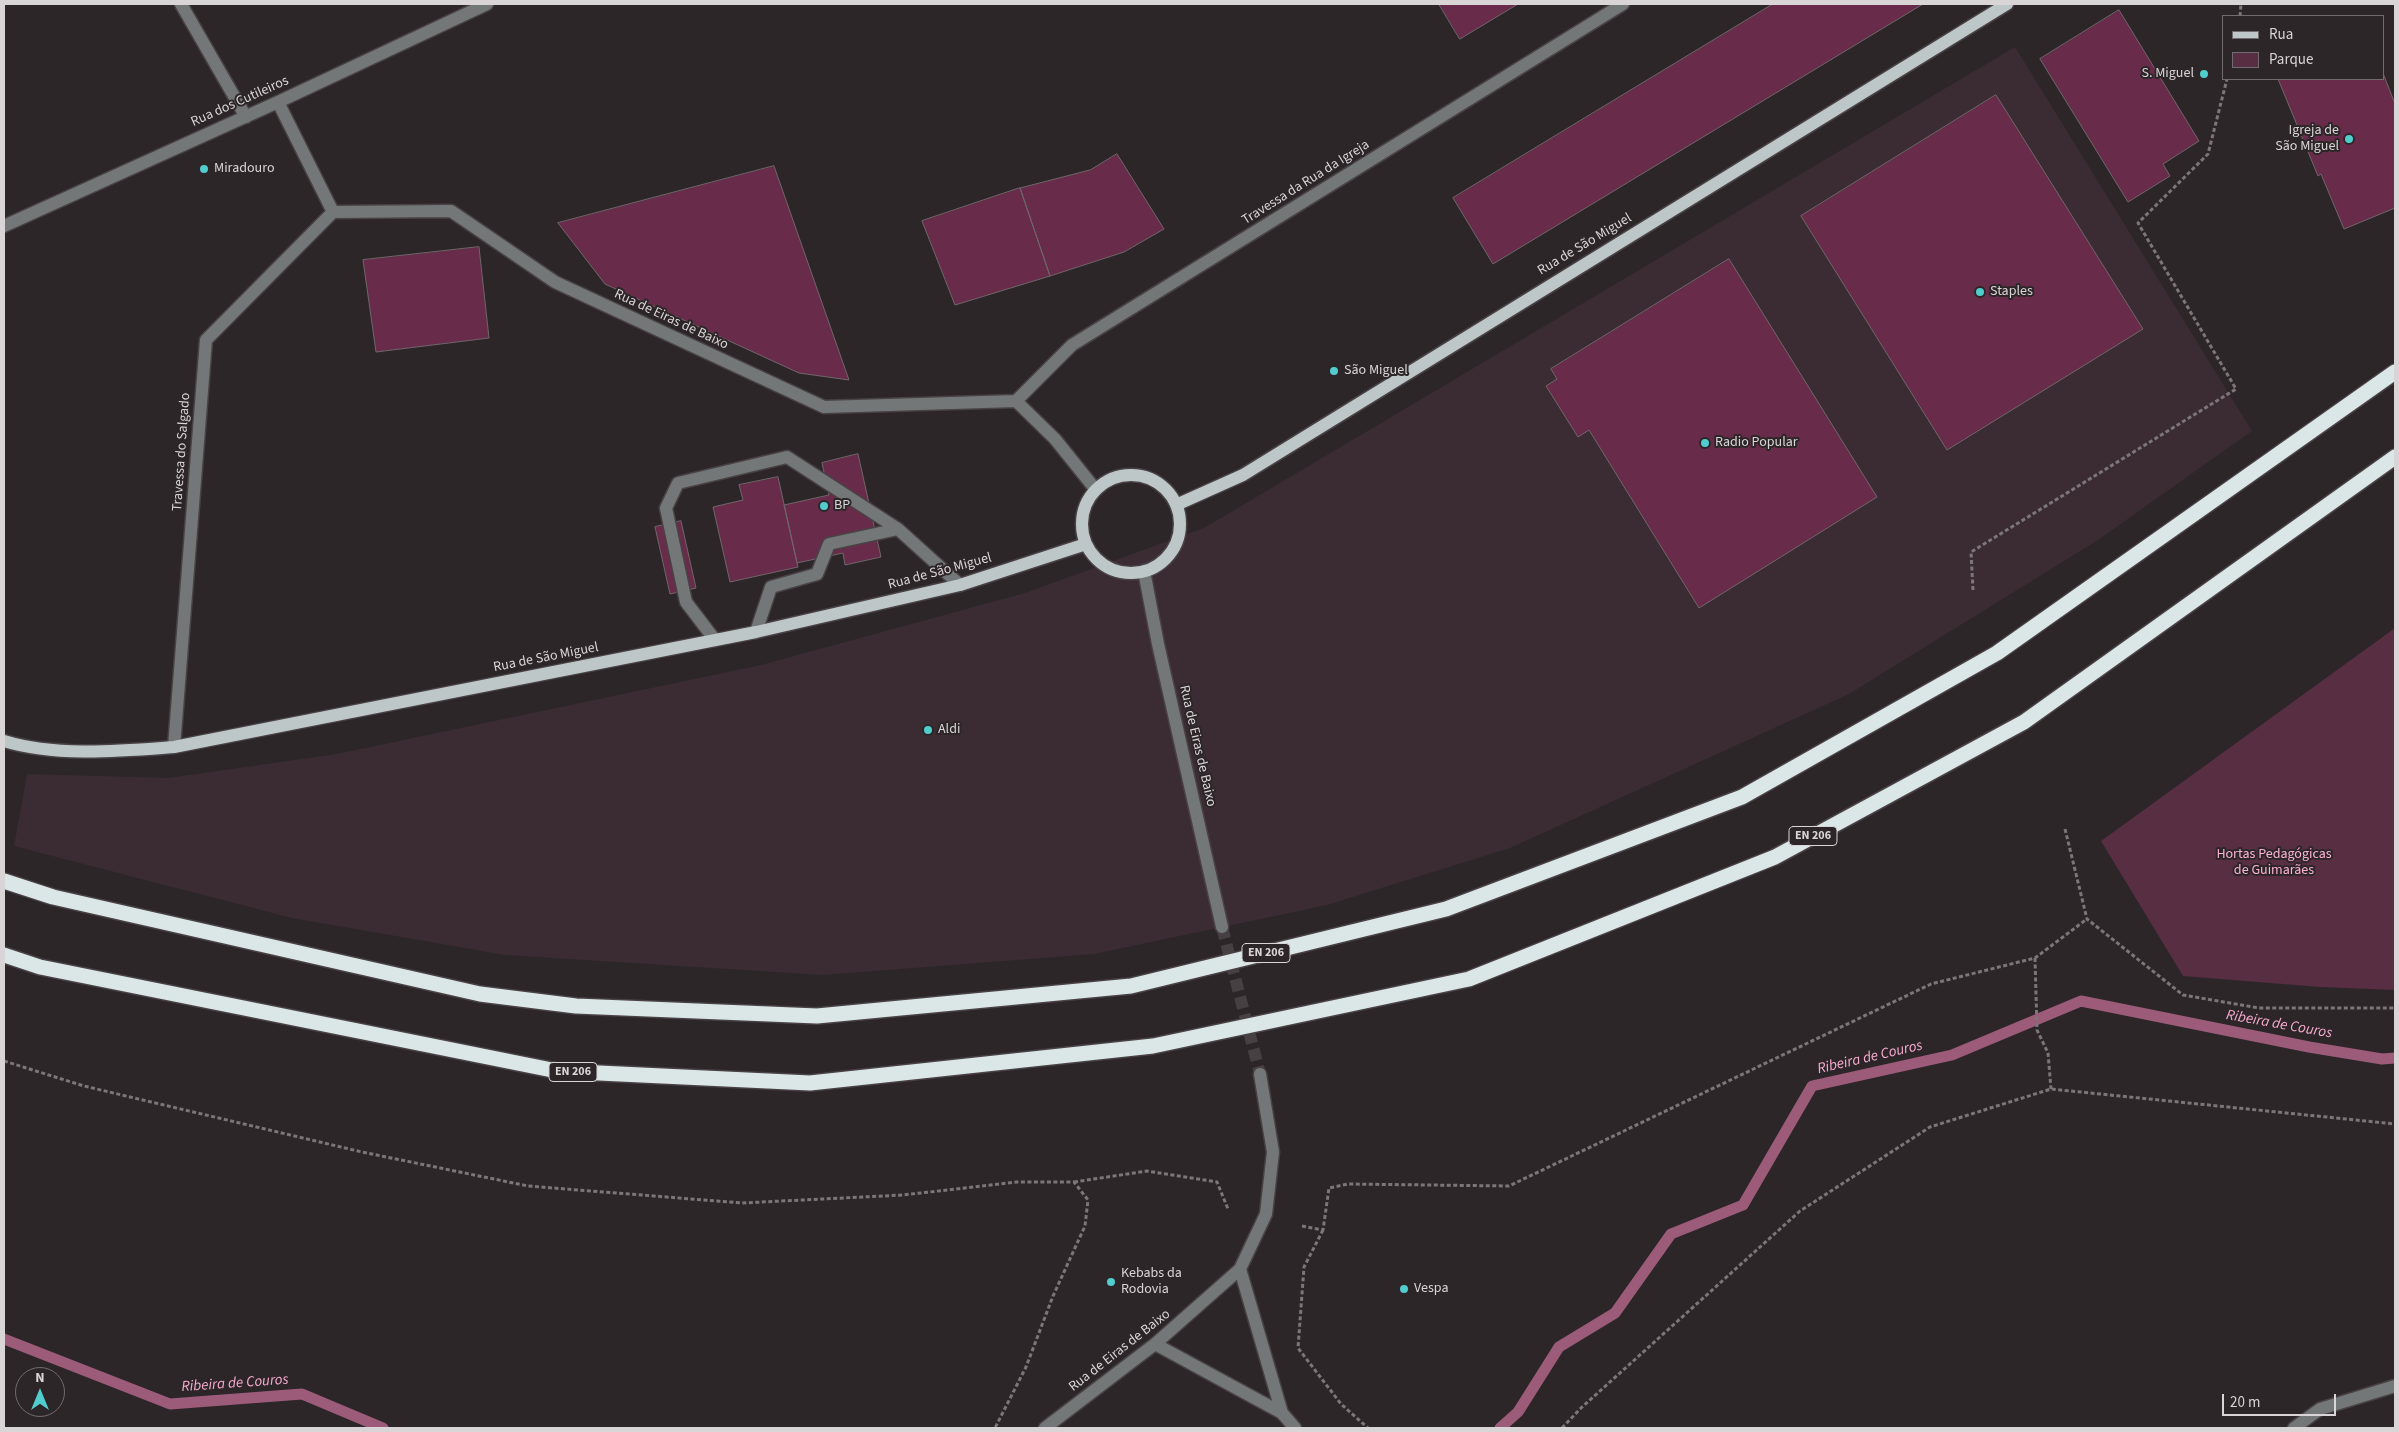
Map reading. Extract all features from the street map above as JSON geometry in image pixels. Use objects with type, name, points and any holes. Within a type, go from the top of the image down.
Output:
[{"type":"highway","name":"EN 206","points":[[4,880],[53,897],[480,994],[576,1006],[816,1016],[1131,986],[1446,909],[1742,797],[1997,653],[2395,372]]},
{"type":"highway","name":"EN 206","points":[[4,955],[40,967],[557,1071],[810,1083],[1163,1044],[1469,979],[1775,857],[2024,722],[2395,458]]},
{"type":"main road","name":"Rua de São Miguel","points":[[1176,505],[1244,474],[2007,4]]},
{"type":"main road","points":[[1124,476],[1140,476],[1155,482],[1167,492],[1176,505],[1180,518],[1180,532],[1175,546],[1168,557],[1157,566],[1144,572],[1130,573],[1110,568],[1094,556],[1086,544],[1082,530],[1083,516],[1088,502],[1096,490],[1109,481],[1124,476]]},
{"type":"main road","name":"Rua de São Miguel","points":[[4,742],[19,746],[100,752],[174,747],[756,632],[960,585],[1086,544]]},
{"type":"street","points":[[181,4],[246,117]]},
{"type":"street","name":"Rua dos Cutileiros","points":[[4,226],[246,117],[487,4]]},
{"type":"street","name":"Travessa da Rua da Igreja","points":[[1016,401],[1072,345],[1622,4]]},
{"type":"street","points":[[278,102],[333,212]]},
{"type":"street","name":"Rua de Eiras de Baixo","points":[[333,212],[450,211],[555,282],[824,407],[1016,401]]},
{"type":"street","name":"Travessa do Salgado","points":[[174,747],[206,340],[333,212]]},
{"type":"street","points":[[1016,401],[1055,439],[1096,490]]},
{"type":"street","points":[[714,640],[686,602],[666,508],[678,483],[787,457],[898,529],[960,585]]},
{"type":"street","points":[[756,632],[771,587],[817,574],[829,544],[898,529]]},
{"type":"street","name":"Rua de Eiras de Baixo","points":[[1144,572],[1158,644],[1222,927]]},
{"type":"street","name":"Rua de Eiras de Baixo","points":[[1044,1428],[1155,1344],[1240,1269],[1266,1214],[1273,1152],[1260,1074]]},
{"type":"street","points":[[1240,1269],[1282,1413]]},
{"type":"street","points":[[1155,1344],[1282,1413],[1295,1428]]},
{"type":"street","points":[[2294,1428],[2320,1409],[2395,1386]]},
{"type":"path","points":[[1973,590],[1971,552],[2236,389],[2138,223],[2208,154],[2227,80]]},
{"type":"path","points":[[2065,829],[2088,919],[2183,995],[2258,1008],[2395,1008]]},
{"type":"path","points":[[1368,1428],[1341,1404],[1298,1348],[1304,1267],[1323,1230],[1329,1188],[1348,1184],[1509,1186],[1931,984],[2035,958],[2088,919]]},
{"type":"path","points":[[2035,958],[2037,1030],[2048,1053],[2051,1089]]},
{"type":"path","points":[[4,1061],[103,1091],[362,1152],[528,1186],[742,1203],[903,1195],[1017,1182],[1074,1182],[1147,1171],[1217,1182],[1228,1209]]},
{"type":"path","points":[[1562,1428],[1589,1401],[1800,1211],[1930,1128],[2051,1089],[2395,1124]]},
{"type":"path","points":[[995,1428],[1026,1367],[1053,1296],[1085,1226],[1088,1200],[1074,1182]]},
{"type":"path","points":[[1302,1226],[1323,1230]]},
{"type":"shaded area","points":[[2015,47],[2252,431],[2098,540],[1849,694],[1510,848],[1327,905],[1094,954],[823,975],[505,955],[292,918],[14,846],[27,774],[168,778],[337,754],[761,665],[1025,593],[1204,528]]},
{"type":"green space","name":"Hortas Pedagógicas de Guimarães","points":[[2395,628],[2395,990],[2320,987],[2183,976],[2101,841]]},
{"type":"building","points":[[1439,4],[1518,4],[1460,39]]},
{"type":"building","points":[[1773,4],[1923,4],[1493,264],[1453,198]]},
{"type":"building","points":[[2119,10],[2199,141],[2163,164],[2170,176],[2128,202],[2040,59]]},
{"type":"building","name":"Igreja de São Miguel","points":[[2384,76],[2395,104],[2395,208],[2344,229],[2321,174],[2318,176],[2278,80],[2384,80]]},
{"type":"building","points":[[1996,95],[2143,329],[1947,450],[1801,216]]},
{"type":"building","points":[[1117,154],[1164,229],[1124,252],[1050,276],[1020,188],[1090,170]]},
{"type":"building","points":[[774,166],[849,380],[799,373],[605,284],[558,223]]},
{"type":"building","points":[[1020,188],[1050,276],[955,305],[922,221]]},
{"type":"building","points":[[479,247],[489,338],[376,352],[363,260]]},
{"type":"building","points":[[1729,259],[1877,497],[1699,608],[1589,430],[1578,437],[1546,386],[1557,379],[1551,369]]},
{"type":"building","points":[[858,454],[881,557],[845,565],[843,553],[797,563],[784,505],[829,495],[822,463]]},
{"type":"building","points":[[778,477],[798,567],[730,582],[713,507],[743,500],[739,485]]},
{"type":"building","points":[[681,521],[696,588],[670,594],[655,527]]},
{"type":"waterway","name":"Ribeira de Couros","points":[[1500,1428],[1518,1412],[1559,1347],[1615,1313],[1671,1234],[1743,1205],[1812,1086],[1952,1055],[2081,1001],[2309,1047],[2382,1059],[2395,1058]]},
{"type":"waterway","name":"Ribeira de Couros","points":[[4,1339],[170,1404],[302,1394],[383,1428]]},
{"type":"tunnel","points":[[1222,927],[1260,1074]]},
{"type":"place","name":"S. Miguel","points":[[2204,74]]},
{"type":"place","name":"Igreja de São Miguel","points":[[2349,139]]},
{"type":"place","name":"Miradouro","points":[[204,169]]},
{"type":"place","name":"Staples","points":[[1980,292]]},
{"type":"place","name":"São Miguel","points":[[1334,371]]},
{"type":"place","name":"Radio Popular","points":[[1705,443]]},
{"type":"place","name":"BP","points":[[824,506]]},
{"type":"place","name":"Aldi","points":[[928,730]]},
{"type":"place","name":"Kebabs da Rodovia","points":[[1111,1282]]},
{"type":"place","name":"Vespa","points":[[1404,1289]]}]
